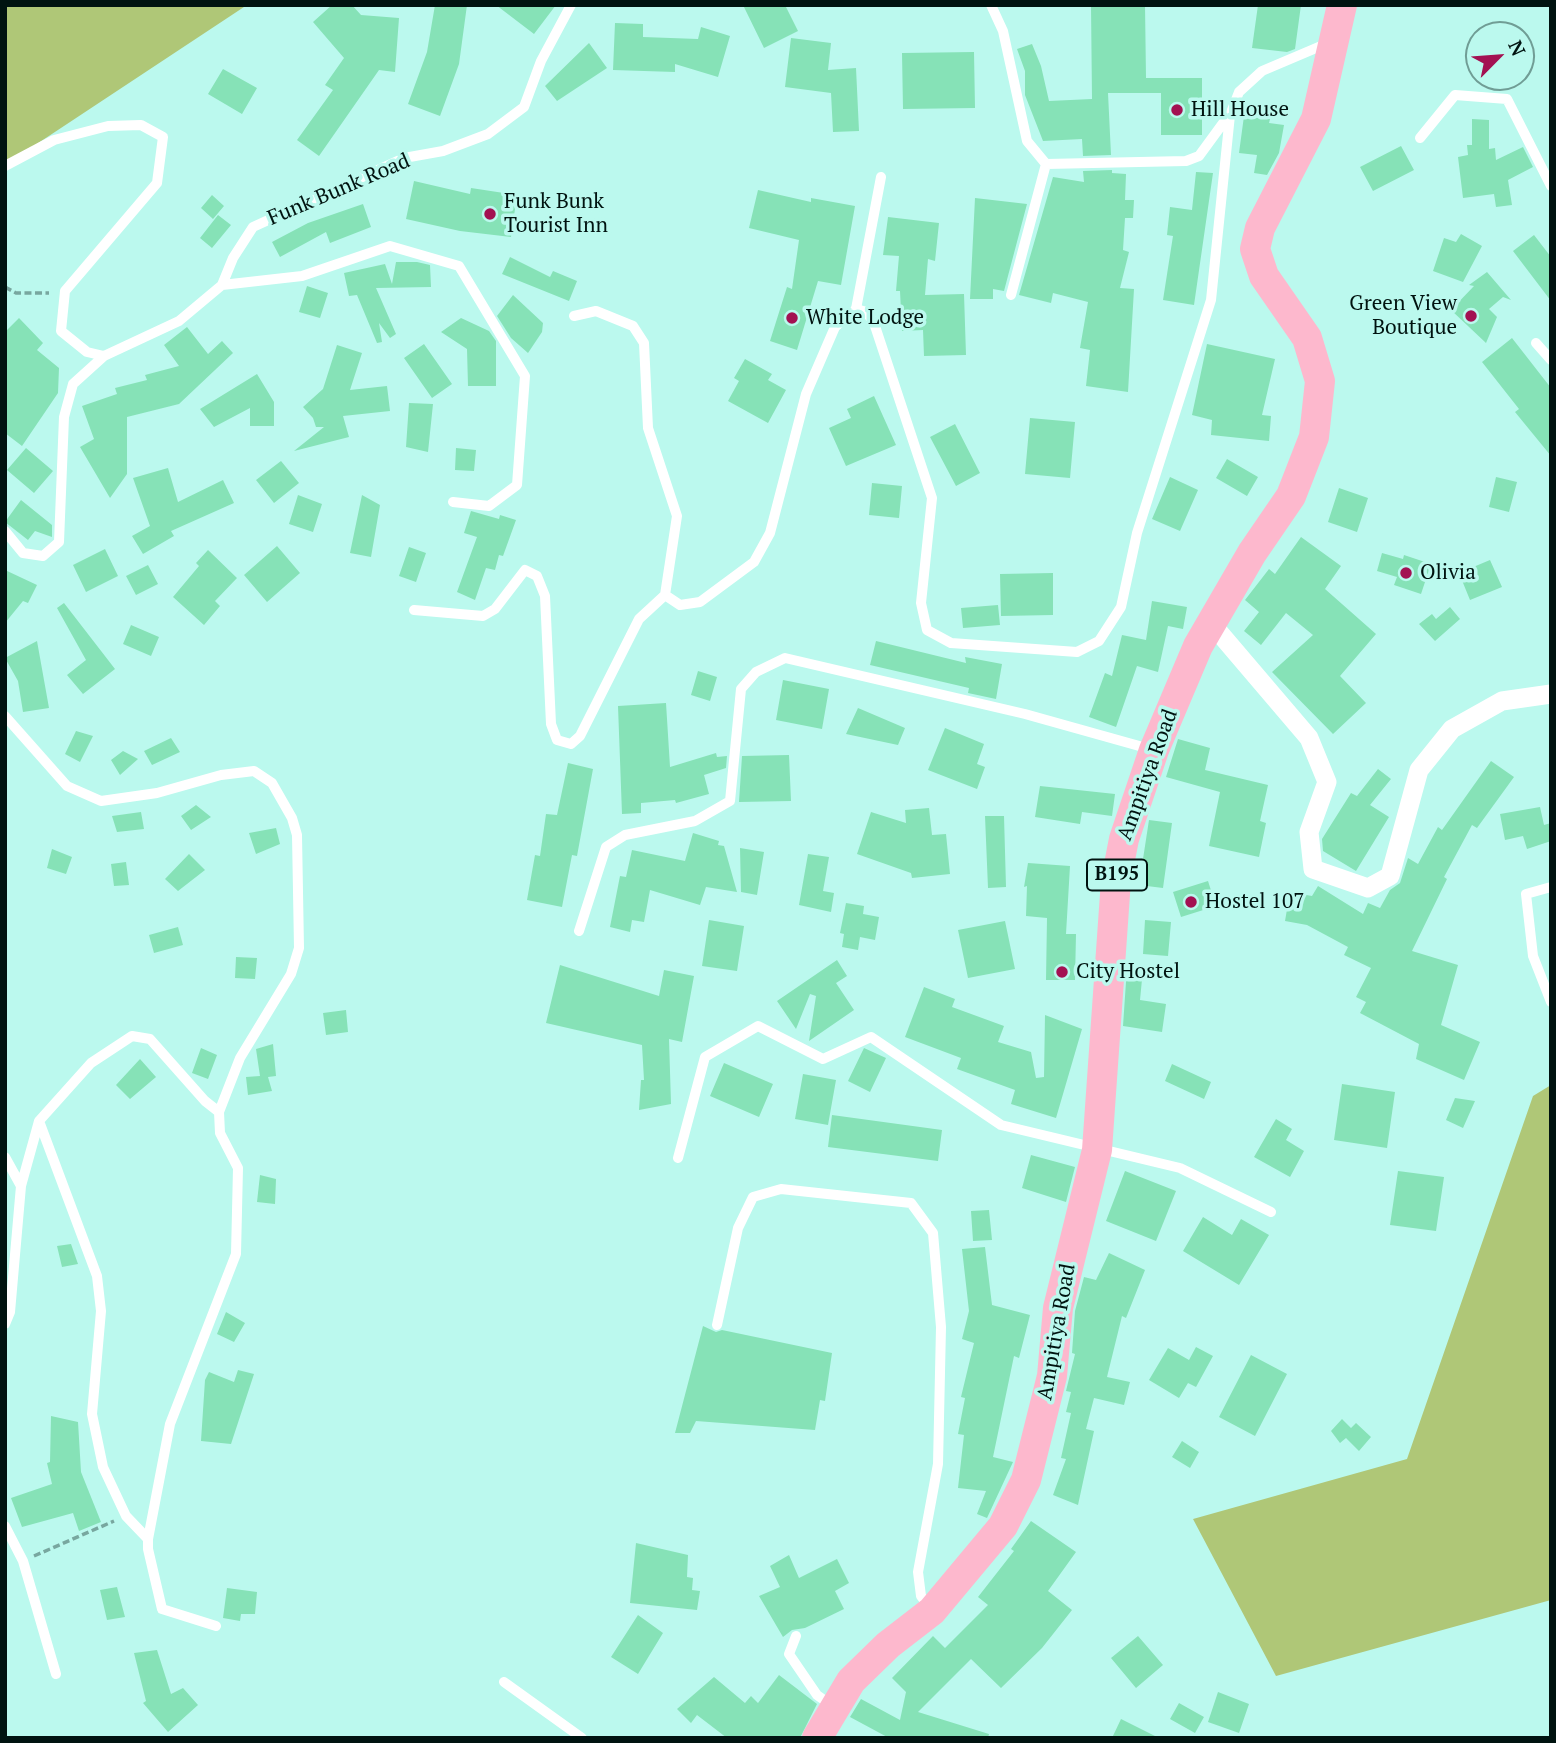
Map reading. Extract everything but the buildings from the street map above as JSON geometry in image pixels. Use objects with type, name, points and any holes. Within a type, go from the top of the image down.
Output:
[{"type":"main road","name":"Ampitiya Road","points":[[817,1738],[851,1681],[888,1645],[932,1611],[1003,1527],[1026,1480],[1052,1376],[1058,1308],[1097,1150],[1116,880],[1124,839],[1154,750],[1211,623],[1252,553],[1292,496],[1314,437],[1320,381],[1307,338],[1264,276],[1255,249],[1260,228],[1317,119],[1342,5]]},
{"type":"street","points":[[1211,623],[1309,738],[1327,782],[1308,832],[1312,869],[1368,888],[1390,876],[1419,770],[1452,729],[1502,701],[1551,694]]},
{"type":"lane","name":"Funk Bunk Road","points":[[5,531],[23,553],[43,556],[59,542],[64,416],[74,384],[104,356],[179,321],[222,285],[233,258],[253,227],[404,158],[443,151],[488,134],[524,107],[541,61],[571,5]]},
{"type":"lane","points":[[991,5],[1003,31],[1027,141],[1046,164]]},
{"type":"lane","points":[[856,309],[867,312],[875,326],[932,498],[921,603],[926,629],[950,643],[1044,652],[1077,652],[1099,641],[1121,607],[1137,533],[1211,300],[1230,115],[1239,92],[1262,71],[1334,40]]},
{"type":"lane","points":[[1420,138],[1455,95],[1507,99],[1551,186]]},
{"type":"lane","points":[[1046,164],[1186,161],[1199,156],[1230,115]]},
{"type":"lane","points":[[5,166],[54,140],[108,126],[141,125],[163,137],[157,183],[65,291],[61,331],[87,352],[104,356]]},
{"type":"lane","points":[[1012,295],[1046,164]]},
{"type":"lane","points":[[665,595],[680,605],[700,602],[754,562],[770,533],[806,394],[835,327],[856,309],[881,177]]},
{"type":"lane","points":[[222,285],[302,276],[390,246],[459,266],[525,376],[517,485],[489,506],[453,502]]},
{"type":"lane","points":[[414,610],[483,616],[495,609],[525,570],[537,576],[545,596],[551,724],[557,740],[571,744],[580,736],[639,619],[665,595],[677,516],[648,428],[644,343],[632,326],[596,311],[574,316]]},
{"type":"lane","points":[[1536,343],[1551,360]]},
{"type":"lane","points":[[579,931],[606,847],[625,835],[695,821],[730,801],[741,689],[756,672],[785,658],[1025,714],[1154,750]]},
{"type":"lane","points":[[5,716],[67,786],[102,801],[157,793],[221,775],[254,771],[272,783],[292,818],[297,835],[299,948],[290,974],[240,1058],[219,1111],[220,1133],[238,1168],[236,1254],[170,1424],[148,1539],[162,1609],[216,1626]]},
{"type":"lane","points":[[1551,887],[1527,894],[1533,956],[1551,1002]]},
{"type":"lane","points":[[678,1158],[705,1058],[758,1026],[823,1059],[871,1037],[1001,1125],[1181,1168],[1270,1212]]},
{"type":"lane","points":[[5,1324],[10,1312],[21,1186],[39,1121],[92,1063],[132,1036],[149,1039],[162,1049],[205,1101],[219,1111]]},
{"type":"lane","points":[[39,1121],[97,1276],[101,1311],[92,1414],[103,1467],[126,1516],[148,1539]]},
{"type":"lane","points":[[5,1157],[21,1186]]},
{"type":"lane","points":[[717,1325],[738,1228],[752,1196],[782,1189],[911,1203],[933,1233],[941,1327],[938,1464],[918,1572],[921,1596],[932,1611]]},
{"type":"lane","points":[[5,1526],[23,1561],[56,1674]]},
{"type":"lane","points":[[796,1636],[789,1654],[817,1695],[835,1708]]},
{"type":"lane","points":[[504,1682],[582,1738]]},
{"type":"path","points":[[5,287],[16,293],[65,291]]},
{"type":"path","points":[[23,1561],[126,1516]]},
{"type":"green space","points":[[5,5],[247,5],[5,165]]},
{"type":"green space","points":[[1551,1085],[1551,1600],[1276,1676],[1193,1519],[1407,1459],[1533,1096]]},
{"type":"place","name":"Hill House","points":[[1177,110]]},
{"type":"place","name":"Funk Bunk Tourist Inn","points":[[490,214]]},
{"type":"place","name":"Green View Boutique","points":[[1471,316]]},
{"type":"place","name":"White Lodge","points":[[792,318]]},
{"type":"place","name":"Olivia","points":[[1406,573]]},
{"type":"place","name":"Hostel 107","points":[[1191,902]]},
{"type":"place","name":"City Hostel","points":[[1062,972]]}]
